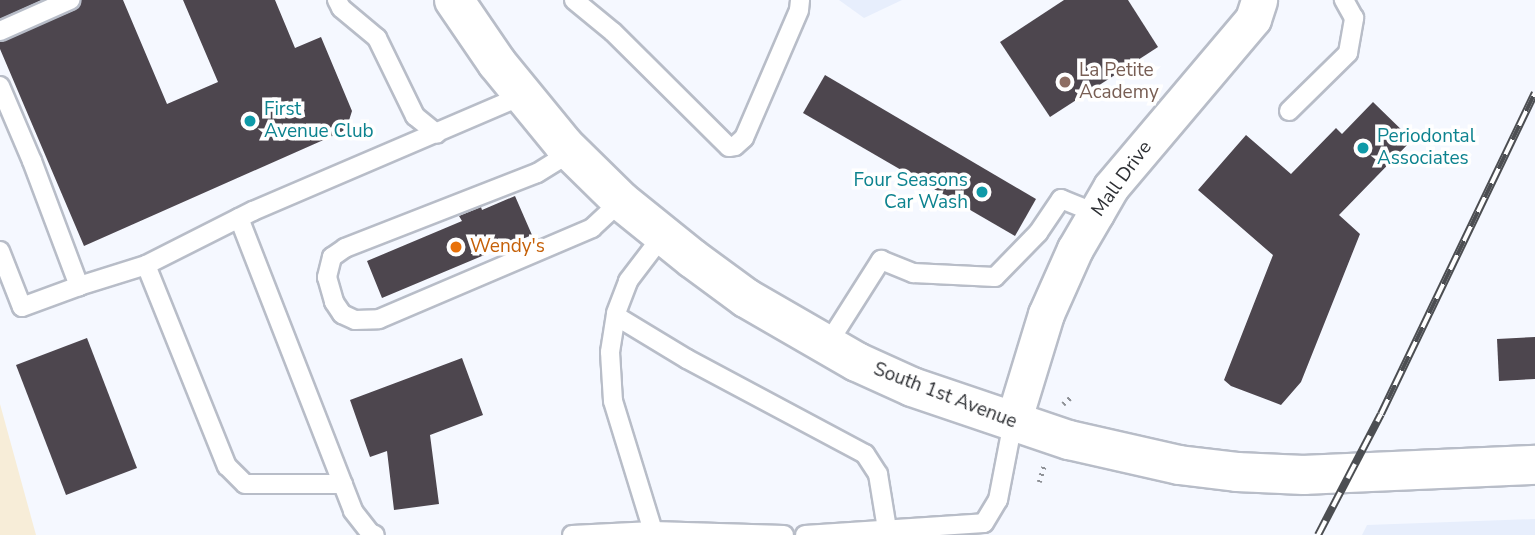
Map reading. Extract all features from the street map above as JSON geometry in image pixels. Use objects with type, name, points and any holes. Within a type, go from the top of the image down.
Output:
[{"type":"main road","name":"South 1st Avenue","points":[[454,0],[523,94],[571,152],[621,201],[746,298],[827,345],[912,387],[1013,422],[1109,450],[1179,465],[1237,472],[1304,475],[1535,465]]},
{"type":"street","name":"Mall Drive","points":[[1013,422],[1046,314],[1075,249],[1111,187],[1253,19],[1259,0]]},
{"type":"lane","points":[[0,31],[70,0]]},
{"type":"lane","points":[[337,0],[341,8],[377,38],[415,116],[437,134]]},
{"type":"lane","points":[[574,0],[613,32],[729,147],[735,146],[744,138],[799,10],[800,0]]},
{"type":"lane","points":[[1289,111],[1348,53],[1354,18],[1344,0]]},
{"type":"lane","points":[[0,86],[79,286]]},
{"type":"lane","points":[[0,251],[22,307],[146,265],[239,218],[437,134],[523,94]]},
{"type":"lane","points":[[571,152],[537,173],[345,248],[332,257],[327,277],[334,302],[342,314],[355,320],[379,319],[592,228],[621,201]]},
{"type":"lane","points":[[827,345],[881,260],[912,273],[995,277],[1038,233],[1061,199],[1096,213]]},
{"type":"lane","points":[[239,218],[353,511],[370,533],[376,535]]},
{"type":"lane","points":[[653,531],[613,401],[610,352],[616,316],[628,281],[663,235]]},
{"type":"lane","points":[[146,265],[227,467],[245,484],[343,484]]},
{"type":"lane","points":[[616,316],[687,359],[865,454],[878,474],[887,529]]},
{"type":"lane","points":[[805,535],[984,523],[998,500],[1013,422]]},
{"type":"lane","points":[[572,535],[653,531],[784,535]]},
{"type":"shaded area","points":[[839,0],[902,0],[864,18]]},
{"type":"shaded area","points":[[0,404],[36,535],[0,535]]},
{"type":"shaded area","points":[[1535,519],[1535,535],[1362,535],[1367,525]]},
{"type":"building","points":[[0,0],[42,0],[0,19]]},
{"type":"building","points":[[81,0],[123,0],[167,104],[218,82],[183,0],[275,0],[295,48],[321,37],[352,111],[346,130],[84,246],[0,49],[0,42],[75,10]]},
{"type":"building","name":"La Petite Academy","points":[[1064,0],[1128,0],[1158,47],[1050,117],[1000,42]]},
{"type":"building","points":[[825,75],[1036,199],[1015,236],[803,113]]},
{"type":"building","points":[[1373,102],[1412,140],[1339,215],[1360,234],[1301,382],[1281,405],[1231,386],[1224,380],[1273,255],[1198,190],[1246,135],[1291,174],[1336,128],[1342,134]]},
{"type":"building","name":"Wendy's","points":[[515,196],[532,235],[382,298],[367,261],[462,221],[459,216]]},
{"type":"building","points":[[1535,337],[1535,379],[1499,381],[1497,339]]},
{"type":"building","points":[[87,338],[137,468],[66,495],[16,365]]},
{"type":"building","points":[[462,358],[483,415],[430,435],[439,504],[394,510],[387,451],[370,457],[350,400]]},
{"type":"railway","points":[[1318,535],[1381,414],[1535,93]]},
{"type":"place","name":"La Petite Academy","points":[[1065,82]]},
{"type":"place","name":"First Avenue Club","points":[[250,121]]},
{"type":"place","name":"Periodontal Associates","points":[[1363,148]]},
{"type":"place","name":"Four Seasons Car Wash","points":[[982,192]]},
{"type":"place","name":"Wendy's","points":[[456,247]]}]
